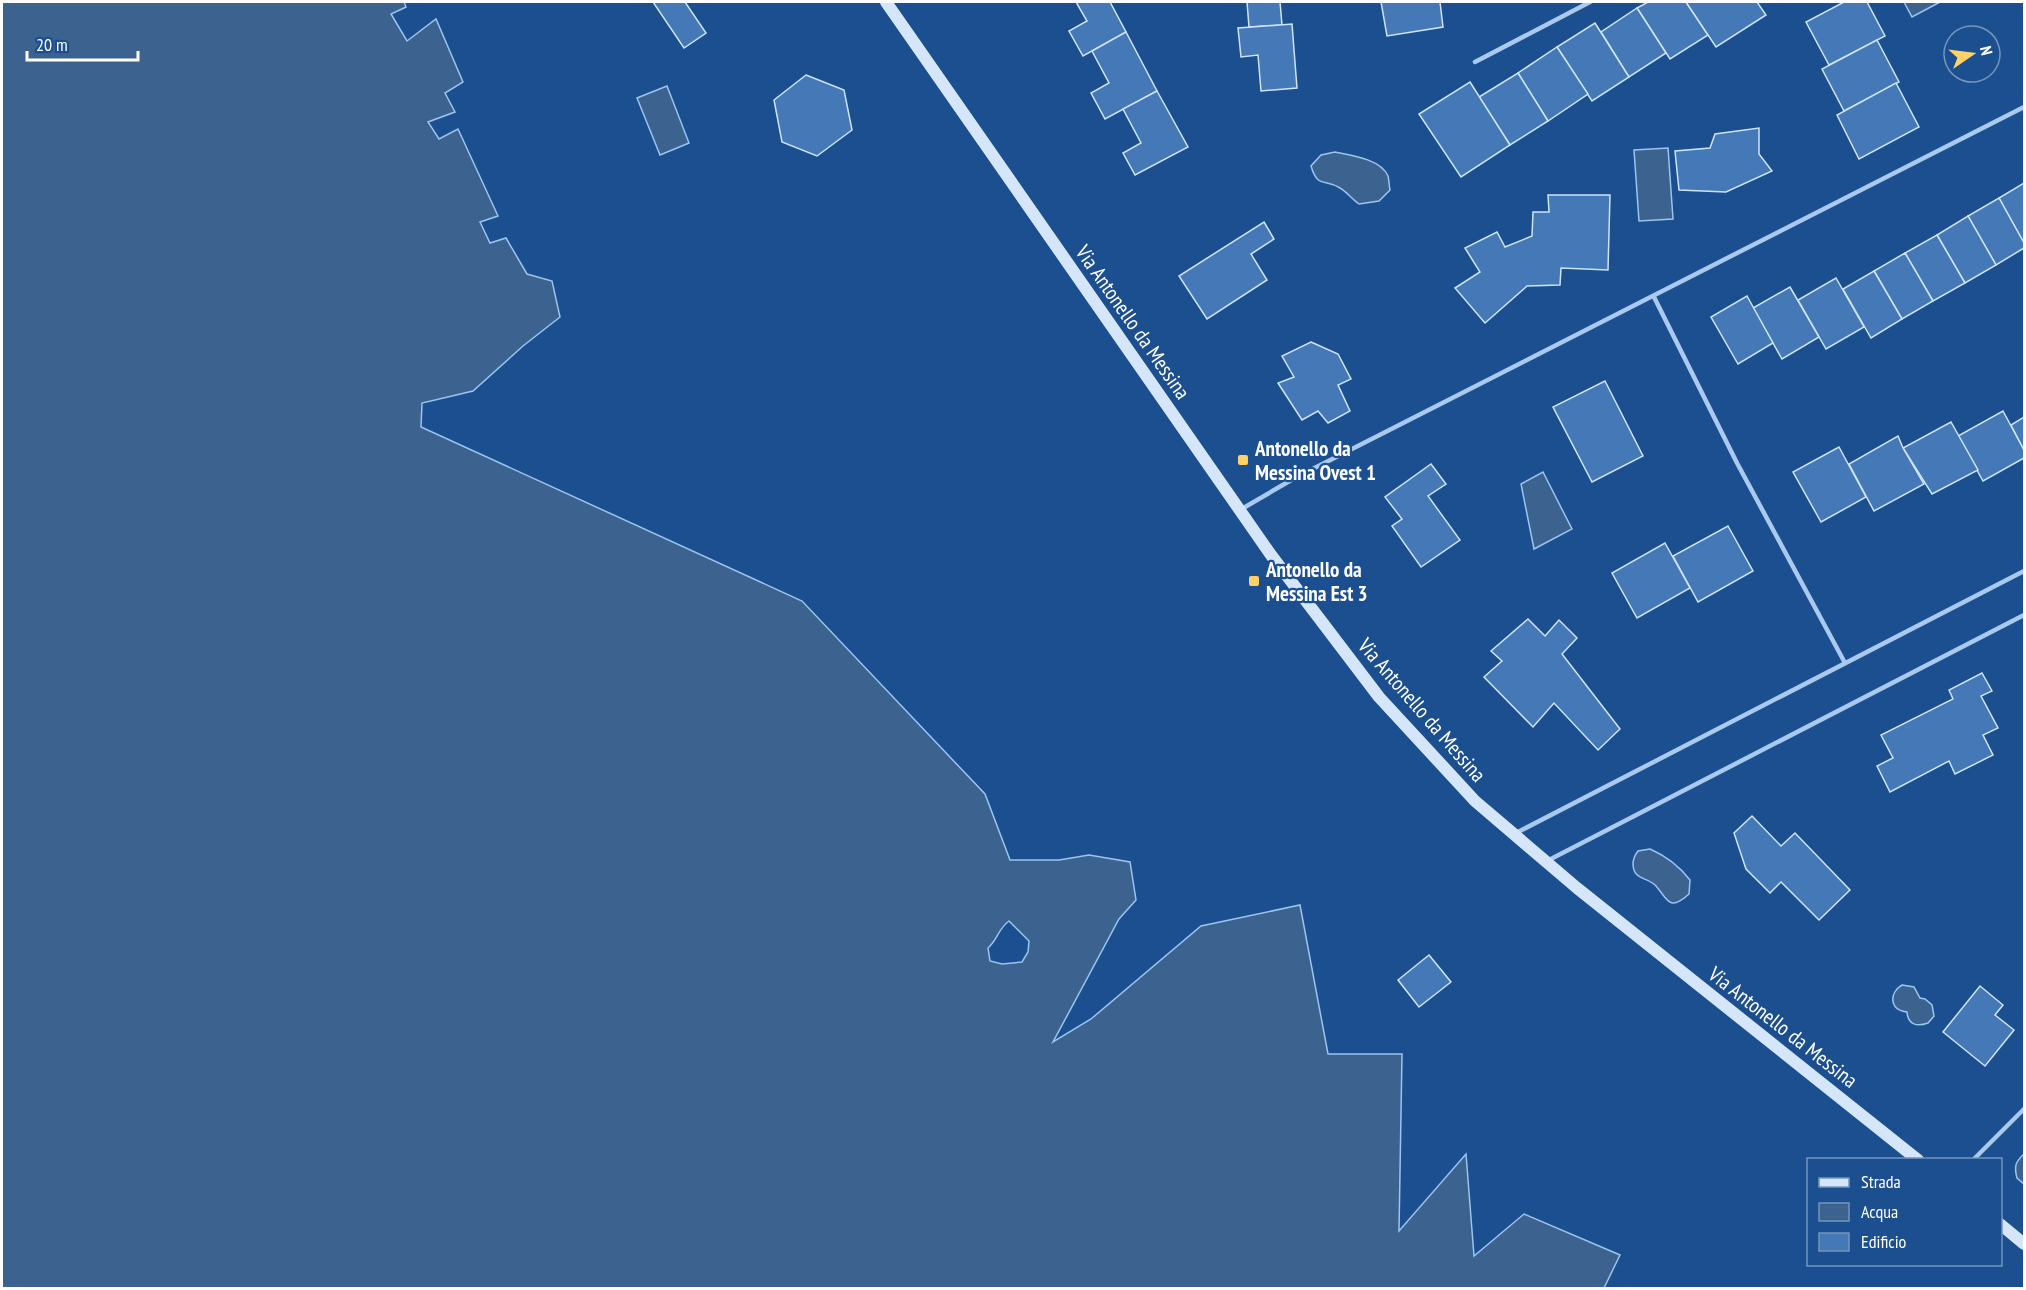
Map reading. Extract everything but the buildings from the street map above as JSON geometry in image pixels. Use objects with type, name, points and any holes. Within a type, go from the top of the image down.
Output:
[{"type":"main road","name":"Via Antonello da Messina","points":[[886,2],[1271,555],[1379,697],[1475,801],[1545,861],[1916,1158]]},
{"type":"main road","points":[[2002,1226],[2025,1244]]},
{"type":"lane","points":[[1475,62],[1590,2]]},
{"type":"lane","points":[[1240,510],[1293,479],[2025,107]]},
{"type":"lane","points":[[1654,297],[1737,463],[1845,663]]},
{"type":"lane","points":[[1514,834],[2025,571]]},
{"type":"lane","points":[[1545,861],[2025,615]]},
{"type":"lane","points":[[1975,1158],[2025,1109]]},
{"type":"water","points":[[2,2],[404,2],[406,7],[391,14],[407,41],[436,19],[463,82],[445,93],[455,112],[428,122],[439,139],[458,129],[498,216],[480,222],[490,243],[506,238],[527,274],[552,281],[560,317],[523,346],[473,391],[422,403],[421,427],[802,601],[985,794],[1010,860],[1059,860],[1089,855],[1130,862],[1136,900],[1119,919],[1053,1042],[1091,1019],[1201,926],[1300,905],[1328,1054],[1402,1054],[1399,1231],[1466,1154],[1474,1256],[1524,1214],[1620,1255],[1604,1288],[2,1288]],"holes":[[[1009,921],[1029,941],[1028,952],[1022,962],[1002,964],[990,961],[988,948],[1002,927]]]},
{"type":"water","points":[[1904,2],[1940,2],[1912,17]]},
{"type":"water","points":[[667,86],[689,143],[660,155],[637,98]]},
{"type":"water","points":[[1668,148],[1673,219],[1639,221],[1634,150]]},
{"type":"water","points":[[1335,152],[1357,156],[1379,166],[1388,176],[1390,190],[1379,201],[1359,204],[1340,188],[1316,178],[1311,166],[1321,155]]},
{"type":"water","points":[[1543,472],[1572,529],[1534,549],[1521,484]]},
{"type":"water","points":[[1650,849],[1672,862],[1690,880],[1689,894],[1677,902],[1670,902],[1653,883],[1635,873],[1633,864],[1636,854],[1638,851]]},
{"type":"water","points":[[1902,985],[1914,987],[1920,998],[1932,1005],[1934,1016],[1928,1023],[1914,1024],[1909,1020],[1907,1012],[1901,1011],[1894,1005],[1895,992]]},
{"type":"water","points":[[2024,1154],[2024,1184],[2017,1178],[2016,1168],[2017,1162]]},
{"type":"place","name":"Antonello da Messina Ovest 1","points":[[1243,460]]},
{"type":"place","name":"Antonello da Messina Est 3","points":[[1254,581]]}]
